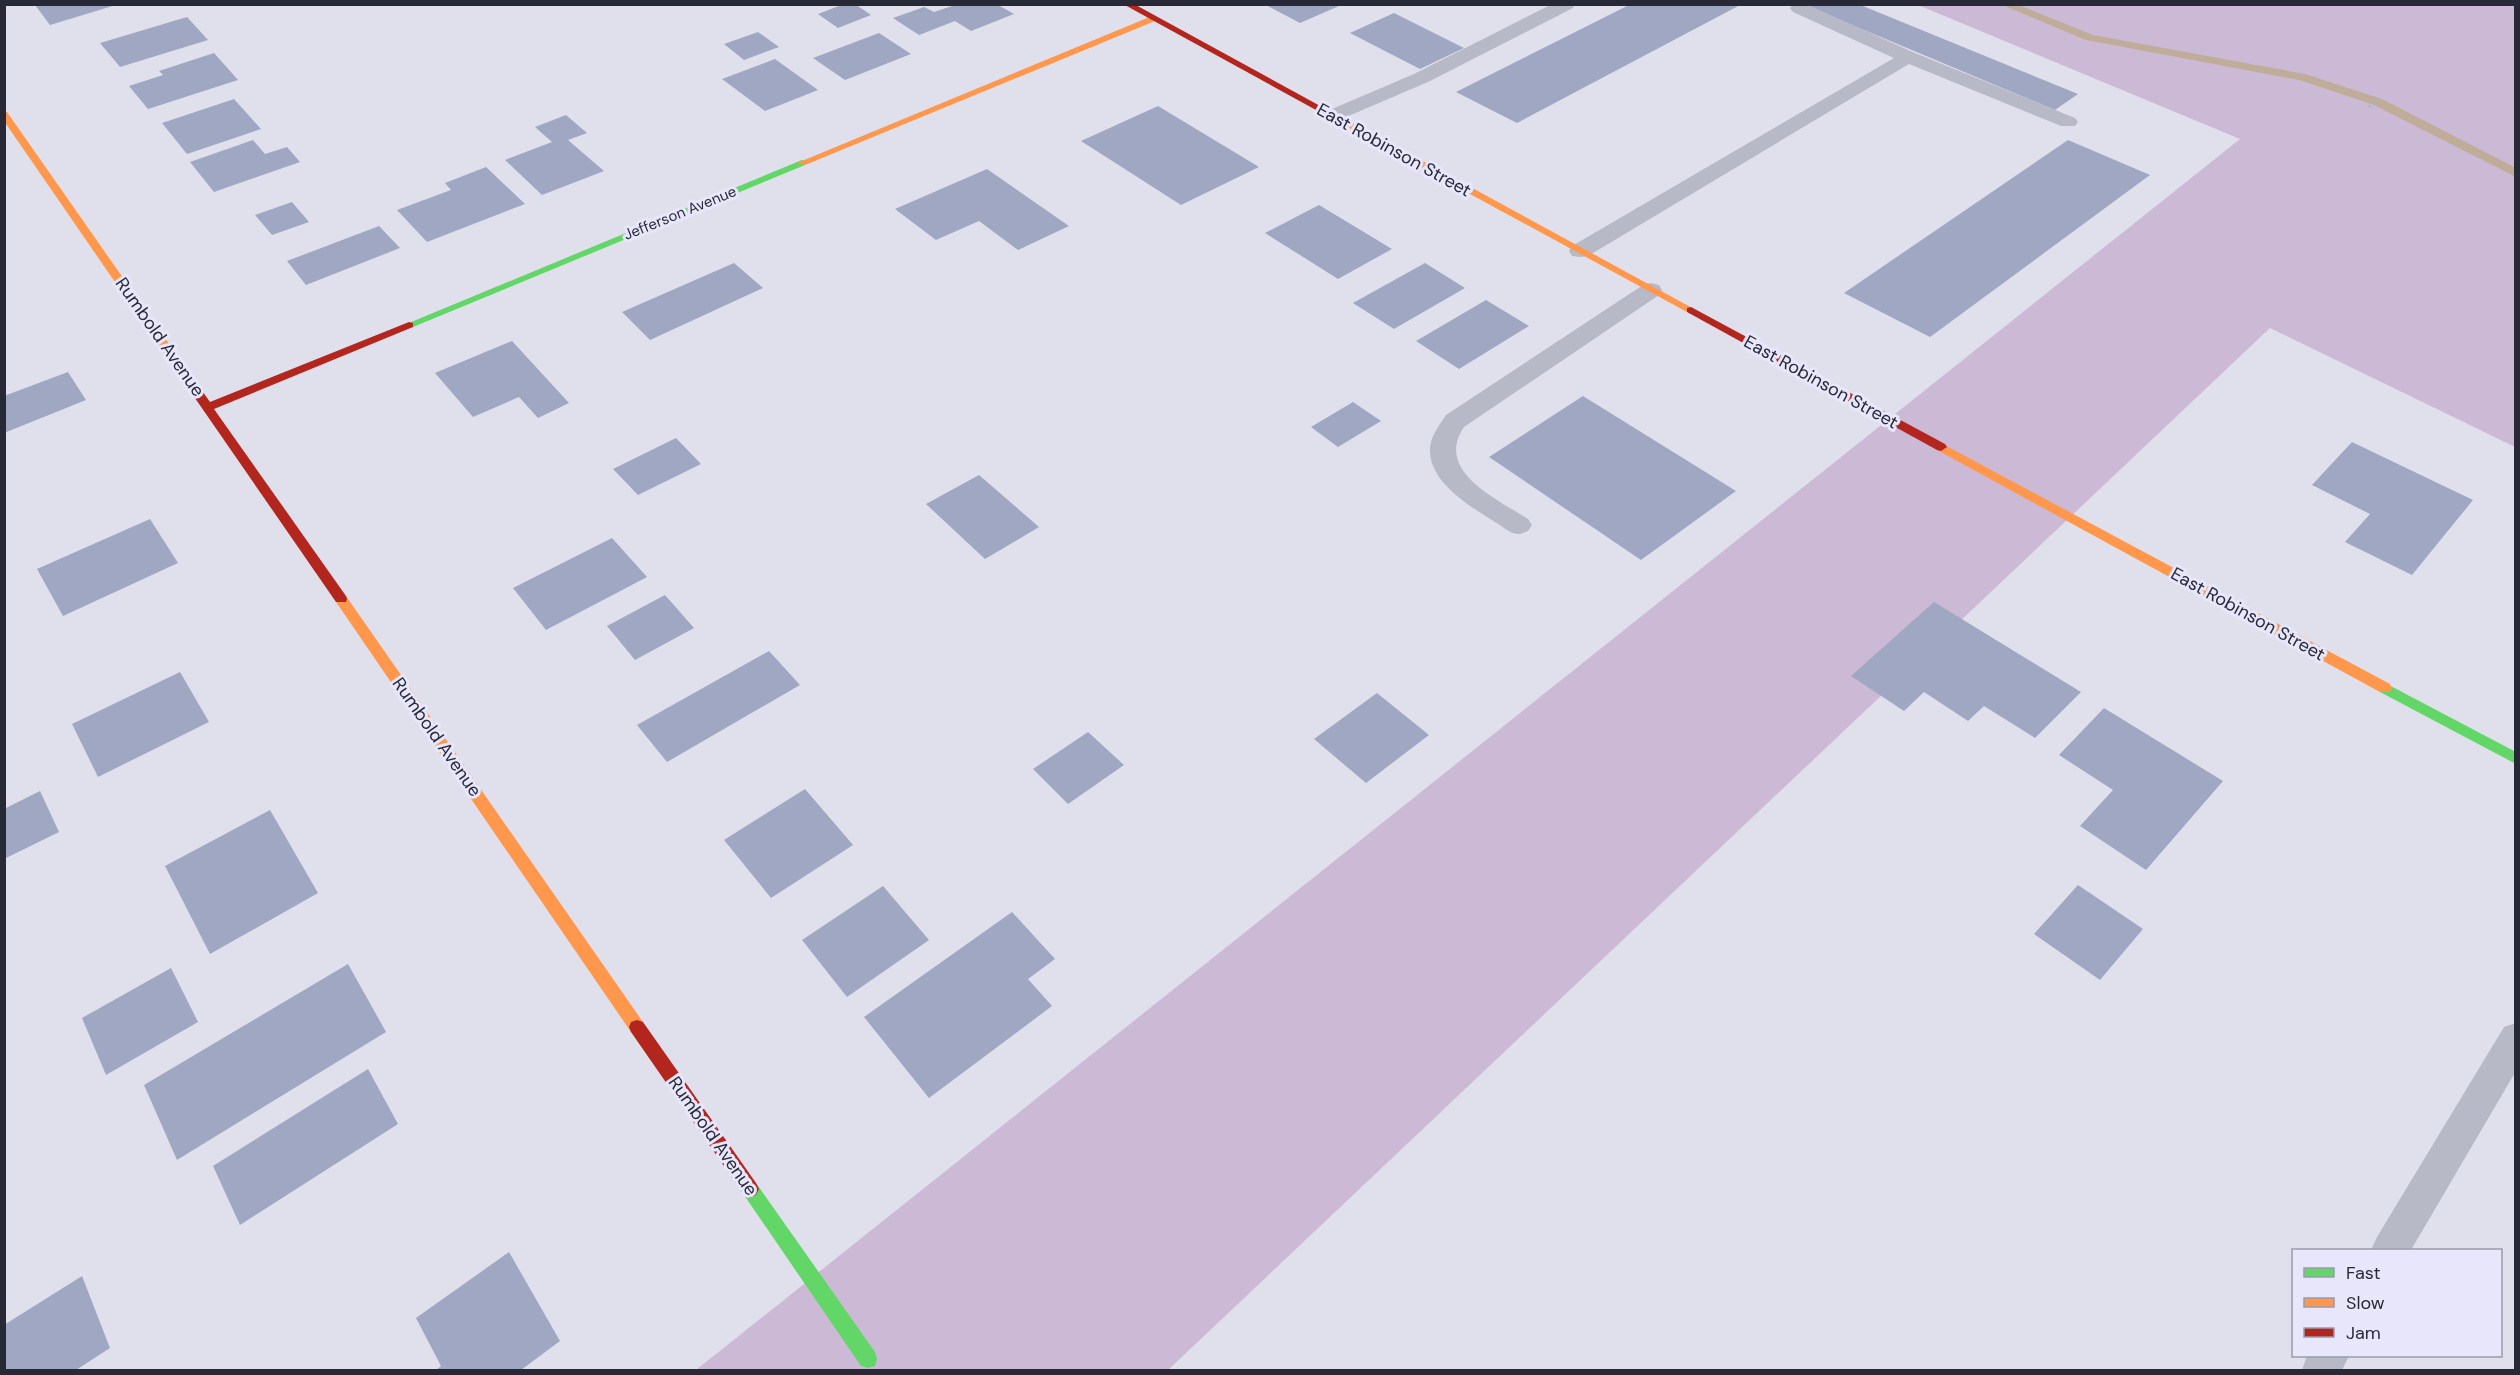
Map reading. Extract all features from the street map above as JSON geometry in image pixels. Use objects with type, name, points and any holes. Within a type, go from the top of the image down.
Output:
[{"type":"street","name":"East Robinson Street","points":[[1126,4],[2516,759]]},
{"type":"street","name":"Jefferson Avenue","points":[[209,407],[1152,19]]},
{"type":"street","name":"Rumbold Avenue","points":[[4,114],[868,1359]]},
{"type":"lane","points":[[1332,116],[1421,78],[1567,4]]},
{"type":"lane","points":[[1799,8],[1908,57],[2068,123]]},
{"type":"lane","points":[[1580,251],[1908,57]]},
{"type":"lane","points":[[1519,525],[1455,481],[1443,464],[1443,441],[1455,421],[1651,290]]},
{"type":"lane","points":[[2391,1249],[2516,1038]]},
{"type":"lane","points":[[2322,1371],[2320,1369],[2328,1357]]},
{"type":"path","points":[[2369,107],[2379,99]]},
{"type":"shaded area","points":[[1918,5],[2515,5],[2515,447],[2270,328],[1168,1370],[696,1370],[2240,139]]},
{"type":"building","points":[[844,4],[855,4],[871,15],[838,28],[818,14]]},
{"type":"building","points":[[1264,4],[1335,4],[1339,6],[1300,23]]},
{"type":"building","points":[[1631,4],[1742,4],[1517,123],[1456,92]]},
{"type":"building","points":[[1802,4],[1858,4],[2078,94],[2055,110]]},
{"type":"building","points":[[35,5],[116,5],[50,25]]},
{"type":"building","points":[[955,5],[998,5],[1014,14],[971,31],[955,21],[919,35],[893,18],[924,7],[934,12]]},
{"type":"building","points":[[1394,13],[1464,48],[1420,69],[1350,33]]},
{"type":"building","points":[[187,17],[208,40],[120,67],[100,43]]},
{"type":"building","points":[[758,32],[779,47],[744,60],[724,44]]},
{"type":"building","points":[[879,33],[911,54],[845,80],[813,58]]},
{"type":"building","points":[[214,53],[238,80],[148,109],[129,86],[163,75],[159,71]]},
{"type":"building","points":[[775,59],[818,90],[765,111],[722,79]]},
{"type":"building","points":[[234,99],[261,129],[187,154],[162,123]]},
{"type":"building","points":[[1158,106],[1259,167],[1181,205],[1081,141]]},
{"type":"building","points":[[566,115],[587,133],[568,140],[604,171],[542,195],[505,160],[552,142],[535,127]]},
{"type":"building","points":[[253,140],[265,154],[287,147],[300,162],[214,192],[190,162]]},
{"type":"building","points":[[2068,140],[2150,175],[1930,337],[1844,293]]},
{"type":"building","points":[[486,167],[525,204],[427,242],[397,210],[451,190],[445,183]]},
{"type":"building","points":[[987,169],[1069,226],[1018,250],[979,221],[936,240],[895,209]]},
{"type":"building","points":[[292,202],[309,222],[272,235],[255,215]]},
{"type":"building","points":[[1319,205],[1392,249],[1338,279],[1265,233]]},
{"type":"building","points":[[379,226],[400,248],[306,285],[287,261]]},
{"type":"building","points":[[734,263],[763,288],[650,340],[622,312]]},
{"type":"building","points":[[1425,263],[1465,288],[1394,329],[1353,303]]},
{"type":"building","points":[[1486,300],[1529,326],[1459,369],[1416,341]]},
{"type":"building","points":[[512,341],[569,403],[538,418],[519,397],[473,417],[435,373]]},
{"type":"building","points":[[68,372],[86,400],[4,433],[4,396]]},
{"type":"building","points":[[1583,396],[1736,491],[1641,560],[1489,457]]},
{"type":"building","points":[[1353,402],[1381,421],[1338,447],[1311,427]]},
{"type":"building","points":[[676,438],[701,464],[638,495],[613,469]]},
{"type":"building","points":[[2352,442],[2473,500],[2412,575],[2345,542],[2370,514],[2312,485]]},
{"type":"building","points":[[979,475],[1039,527],[985,559],[926,504]]},
{"type":"building","points":[[150,519],[178,563],[63,616],[37,569]]},
{"type":"building","points":[[612,538],[647,577],[546,630],[513,588]]},
{"type":"building","points":[[665,595],[694,628],[635,660],[607,626]]},
{"type":"building","points":[[1934,602],[2081,692],[2035,738],[1984,706],[1968,721],[1924,692],[1904,711],[1851,676]]},
{"type":"building","points":[[769,651],[800,685],[667,762],[637,725]]},
{"type":"building","points":[[180,672],[209,722],[98,777],[72,724]]},
{"type":"building","points":[[1377,693],[1429,735],[1366,783],[1314,739]]},
{"type":"building","points":[[2104,708],[2223,781],[2146,870],[2080,826],[2113,790],[2059,755]]},
{"type":"building","points":[[1088,732],[1124,765],[1068,804],[1033,769]]},
{"type":"building","points":[[805,789],[853,845],[771,898],[724,840]]},
{"type":"building","points":[[40,791],[59,832],[4,859],[4,809]]},
{"type":"building","points":[[270,810],[318,893],[210,954],[165,866]]},
{"type":"building","points":[[2078,885],[2143,929],[2100,980],[2034,934]]},
{"type":"building","points":[[883,886],[929,940],[847,997],[802,940]]},
{"type":"building","points":[[1012,912],[1055,959],[1028,979],[1052,1006],[929,1098],[864,1017]]},
{"type":"building","points":[[348,964],[386,1032],[177,1160],[144,1085]]},
{"type":"building","points":[[171,968],[198,1022],[106,1075],[82,1018]]},
{"type":"building","points":[[368,1069],[398,1124],[240,1225],[213,1166]]},
{"type":"building","points":[[509,1252],[560,1341],[521,1370],[436,1370],[441,1366],[416,1318]]},
{"type":"building","points":[[82,1276],[110,1348],[76,1370],[4,1370],[4,1325]]},
{"type":"waterway","points":[[2005,4],[2090,38],[2301,77],[2378,102],[2516,173]]},
{"type":"traffic: fast","points":[[409,325],[802,163]]},
{"type":"traffic: fast","points":[[2385,688],[2516,759]]},
{"type":"traffic: fast","points":[[750,1189],[868,1359]]},
{"type":"traffic: slow","points":[[802,163],[1152,19]]},
{"type":"traffic: slow","points":[[4,114],[194,388]]},
{"type":"traffic: slow","points":[[1339,119],[1691,310]]},
{"type":"traffic: slow","points":[[1941,447],[2385,688]]},
{"type":"traffic: slow","points":[[341,599],[637,1027]]},
{"type":"traffic: jam","points":[[1127,4],[1339,119]]},
{"type":"traffic: jam","points":[[1691,310],[1941,447]]},
{"type":"traffic: jam","points":[[209,407],[409,325]]},
{"type":"traffic: jam","points":[[194,388],[341,599]]},
{"type":"traffic: jam","points":[[637,1027],[750,1189]]}]
